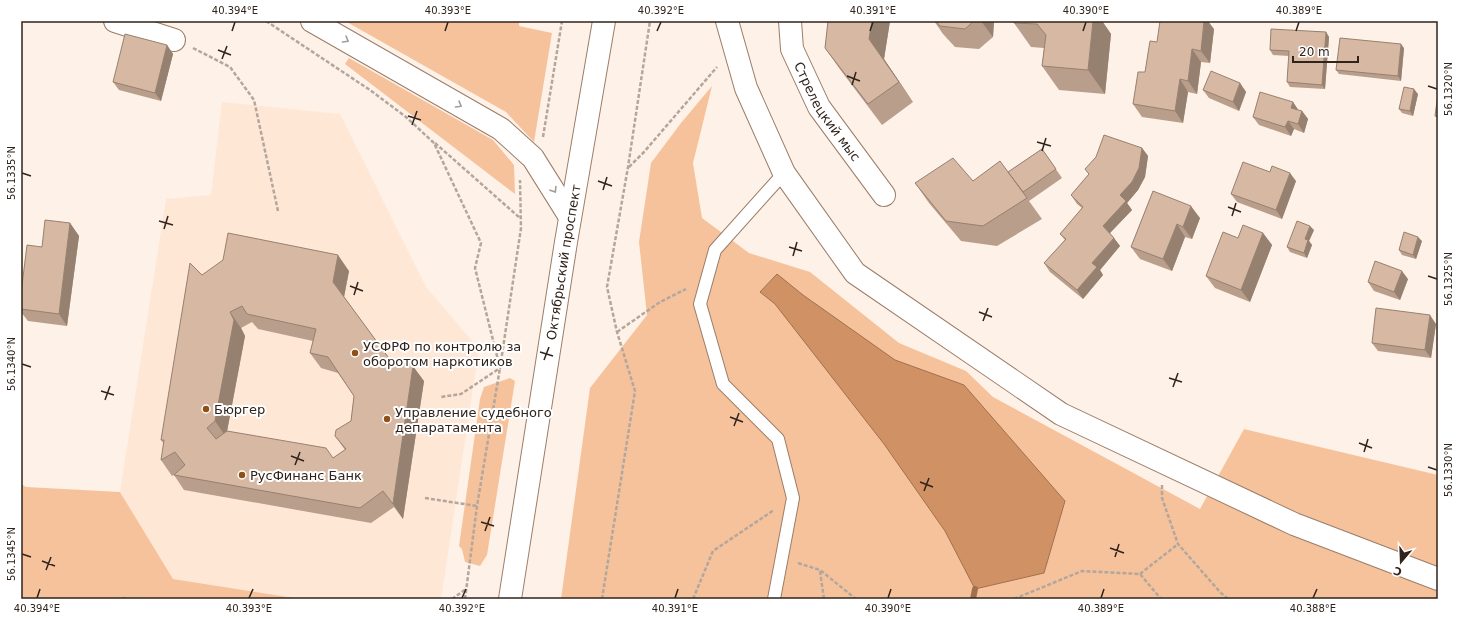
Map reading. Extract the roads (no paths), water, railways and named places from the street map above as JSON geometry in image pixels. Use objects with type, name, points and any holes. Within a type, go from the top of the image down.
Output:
[{"type":"street","points":[[115,21],[174,40]]},
{"type":"street","points":[[312,21],[501,129],[533,158],[570,216]]},
{"type":"street","name":"Октябрьский проспект","points":[[510,599],[570,216],[604,21]]},
{"type":"street","points":[[727,21],[746,88],[784,173],[855,273],[1062,414],[1294,524],[1438,579]]},
{"type":"street","name":"Стрелецкий мыс","points":[[790,21],[792,49],[819,107],[884,195]]},
{"type":"lane","points":[[774,599],[792,498],[778,438],[722,384],[700,304],[715,250],[784,173]]},
{"type":"waterway","points":[[973,599],[975,589]]},
{"type":"place","name":"УСФРФ по контролю за оборотом наркотиков","points":[[355,353]]},
{"type":"place","name":"Бюргер","points":[[206,409]]},
{"type":"place","name":"Управление судебного депаратамента","points":[[387,419]]},
{"type":"place","name":"РусФинанс Банк","points":[[242,475]]}]
